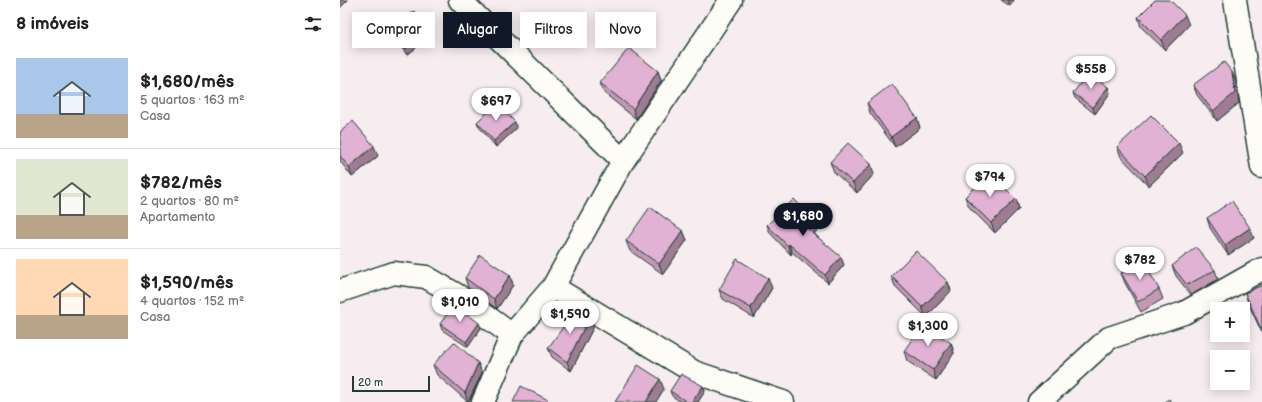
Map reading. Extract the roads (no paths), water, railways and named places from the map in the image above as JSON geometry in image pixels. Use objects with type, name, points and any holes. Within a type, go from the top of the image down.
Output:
[{"type":"street","points":[[460,0],[623,161]]},
{"type":"street","points":[[483,402],[512,335],[553,287],[623,161],[731,0]]},
{"type":"street","points":[[1235,0],[1262,167]]},
{"type":"street","points":[[1039,402],[1109,338],[1184,313],[1262,269]]},
{"type":"street","points":[[340,291],[394,273],[426,277],[457,296],[512,335]]},
{"type":"street","points":[[553,287],[694,372],[783,402]]}]
